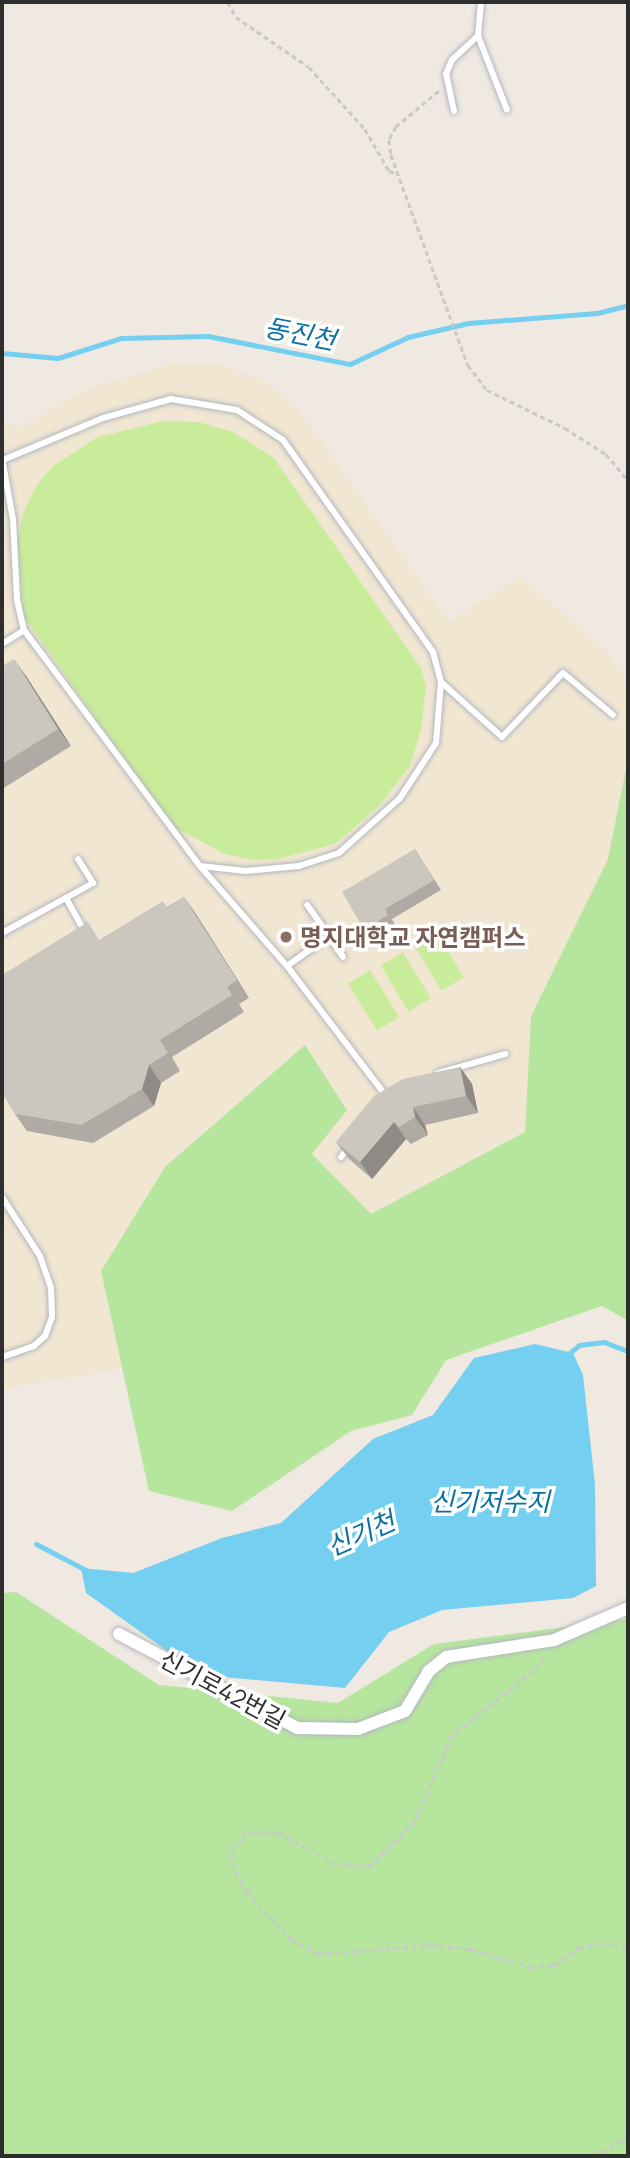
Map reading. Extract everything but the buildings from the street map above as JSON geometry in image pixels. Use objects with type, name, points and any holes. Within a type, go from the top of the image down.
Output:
[{"type":"street","name":"신기로42번길","points":[[119,1633],[297,1728],[358,1729],[387,1721],[405,1712],[429,1671],[446,1657],[550,1641],[628,1608]]},
{"type":"lane","points":[[481,2],[478,36],[507,110]]},
{"type":"lane","points":[[454,111],[445,87],[452,60],[478,36]]},
{"type":"lane","points":[[200,866],[246,871],[299,866],[339,853],[400,798],[423,766],[436,743],[441,682],[433,652],[283,440],[260,421],[211,402],[171,399],[127,409],[2,459],[13,520],[17,600],[24,630],[200,866],[287,965],[388,1099]]},
{"type":"lane","points":[[2,644],[24,630]]},
{"type":"lane","points":[[441,682],[502,737],[563,673],[613,715]]},
{"type":"lane","points":[[2,933],[93,883],[78,859]]},
{"type":"lane","points":[[66,898],[84,930],[72,936]]},
{"type":"lane","points":[[307,905],[343,957]]},
{"type":"lane","points":[[287,965],[329,936]]},
{"type":"lane","points":[[433,1076],[505,1054]]},
{"type":"lane","points":[[380,1108],[388,1099],[399,1093]]},
{"type":"lane","points":[[341,1157],[356,1137]]},
{"type":"lane","points":[[2,1197],[40,1256],[51,1288],[52,1317],[45,1336],[34,1346],[2,1357]]},
{"type":"path","points":[[228,2],[236,17],[309,67],[365,129],[389,171],[398,174]]},
{"type":"path","points":[[445,87],[396,127],[389,140],[398,174],[468,365],[488,390],[565,428],[606,454],[628,480]]},
{"type":"path","points":[[550,1641],[540,1666],[452,1736],[415,1822],[370,1867],[336,1864],[279,1833],[246,1833],[231,1854],[247,1892],[292,1940],[318,1954],[431,1945],[470,1949],[531,1967],[555,1965],[579,1948],[605,1943],[628,1949]]},
{"type":"path","points":[[595,2156],[628,2136]]},
{"type":"shaded area","name":"명지대학교 자연캠퍼스","points":[[177,363],[218,364],[259,378],[298,408],[449,622],[520,576],[609,653],[628,684],[628,759],[608,859],[531,1016],[525,1132],[371,1214],[312,1154],[347,1109],[305,1045],[165,1167],[101,1271],[122,1369],[2,1389],[2,421],[18,427],[100,384]]},
{"type":"green space","points":[[163,421],[198,422],[233,432],[273,457],[421,668],[426,687],[421,730],[410,766],[378,807],[335,844],[278,859],[252,860],[225,854],[172,826],[24,617],[17,545],[23,514],[36,486],[53,466],[98,437]]},
{"type":"green space","points":[[628,759],[628,1321],[602,1306],[446,1360],[412,1415],[351,1431],[232,1511],[149,1491],[101,1271],[165,1167],[305,1045],[347,1110],[312,1154],[371,1214],[525,1132],[531,1016],[608,859]]},
{"type":"green space","points":[[436,931],[464,977],[442,991],[414,944]]},
{"type":"green space","points":[[403,952],[431,998],[409,1012],[381,965]]},
{"type":"green space","points":[[370,970],[399,1017],[377,1030],[348,984]]},
{"type":"green space","points":[[16,1592],[159,1685],[338,1703],[434,1644],[628,1619],[628,2156],[2,2156],[2,1593]]},
{"type":"water","name":"신기저수지","points":[[535,1344],[573,1353],[583,1375],[595,1485],[596,1586],[573,1598],[442,1610],[389,1632],[345,1688],[201,1675],[86,1593],[81,1568],[133,1573],[222,1538],[281,1523],[373,1439],[433,1415],[474,1358]]},
{"type":"waterway","name":"동진천","points":[[2,353],[58,358],[121,338],[208,336],[350,364],[408,337],[468,323],[597,313],[628,305]]},
{"type":"waterway","name":"신기천","points":[[566,1356],[579,1345],[604,1342],[628,1351]]},
{"type":"waterway","name":"신기천","points":[[36,1544],[86,1570]]},
{"type":"place","name":"명지대학교 자연캠퍼스","points":[[286,937]]}]
